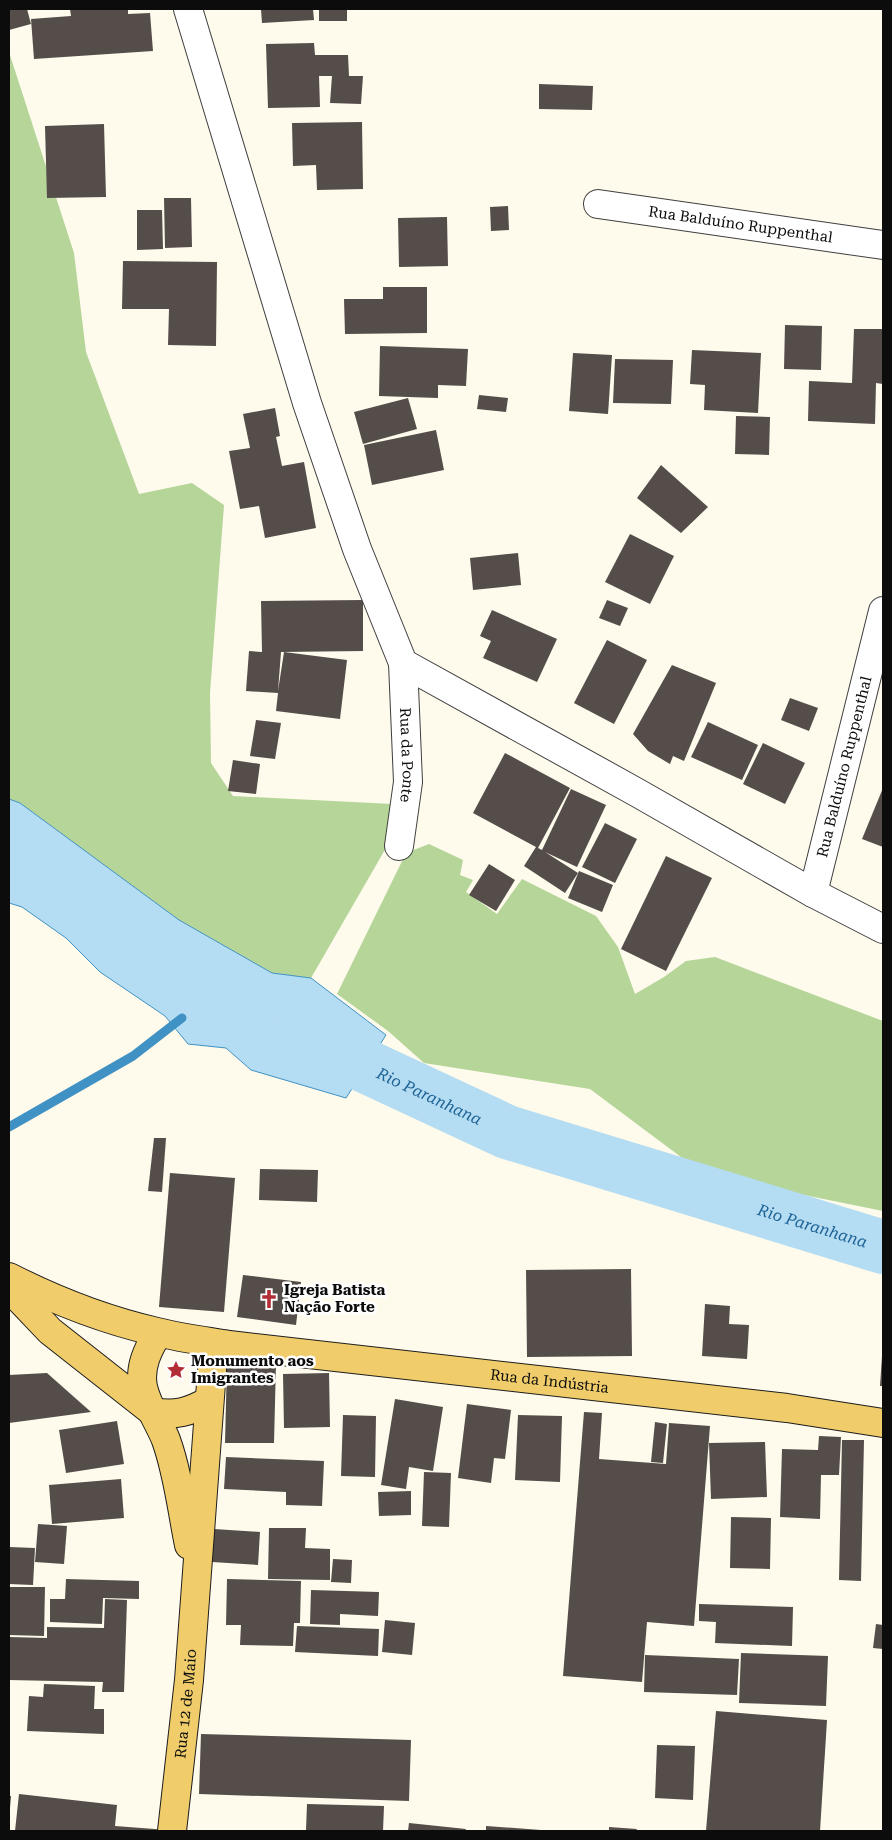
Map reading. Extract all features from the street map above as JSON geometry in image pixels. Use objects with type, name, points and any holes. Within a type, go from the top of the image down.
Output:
[{"type":"main road","points":[[9,1277],[44,1295],[82,1310],[158,1333],[214,1342]]},
{"type":"main road","points":[[9,1288],[50,1331],[152,1412],[182,1413],[209,1401]]},
{"type":"main road","name":"Rua 12 de Maio","points":[[158,1333],[148,1348],[143,1364],[143,1386],[152,1412],[166,1440],[195,1576]]},
{"type":"main road","name":"Rua 12 de Maio","points":[[172,1831],[189,1680],[195,1576],[214,1342]]},
{"type":"main road","name":"Rua da Indústria","points":[[214,1342],[787,1408],[883,1423]]},
{"type":"street","name":"Rua da Ponte","points":[[188,9],[307,403],[357,548],[403,663],[408,782],[399,846]]},
{"type":"street","name":"Rua Balduíno Ruppenthal","points":[[598,204],[883,245]]},
{"type":"street","name":"Rua Balduíno Ruppenthal","points":[[813,893],[883,611]]},
{"type":"street","points":[[403,663],[644,796],[813,893],[883,929]]},
{"type":"green space","points":[[9,52],[74,253],[86,352],[139,494],[192,483],[224,505],[210,693],[211,763],[233,796],[392,804],[390,841],[311,978],[272,973],[179,920],[20,803],[9,799]]},
{"type":"green space","points":[[429,844],[463,860],[460,875],[473,880],[466,892],[497,914],[522,879],[596,916],[618,947],[635,994],[686,961],[715,957],[883,1021],[883,1211],[705,1175],[590,1089],[424,1063],[388,1031],[337,994],[406,853]]},
{"type":"water","points":[[9,799],[20,803],[179,920],[272,973],[311,978],[386,1035],[346,1098],[251,1070],[226,1048],[188,1044],[165,1016],[100,972],[66,938],[22,907],[9,903]]},
{"type":"building","points":[[9,9],[27,9],[31,24],[9,30]]},
{"type":"building","points":[[70,9],[128,9],[128,14],[150,13],[153,51],[34,59],[31,19],[71,16]]},
{"type":"building","points":[[261,9],[313,9],[314,20],[262,23]]},
{"type":"building","points":[[319,9],[347,9],[347,21],[319,21]]},
{"type":"building","points":[[314,43],[315,55],[348,55],[349,76],[363,76],[361,104],[330,103],[332,76],[319,76],[320,107],[268,108],[266,44]]},
{"type":"building","points":[[539,84],[593,86],[592,110],[539,109]]},
{"type":"building","points":[[362,122],[363,189],[317,190],[316,165],[293,166],[292,123]]},
{"type":"building","points":[[104,124],[106,197],[47,198],[45,126]]},
{"type":"building","points":[[164,198],[191,198],[192,247],[165,248]]},
{"type":"building","points":[[508,206],[509,230],[491,231],[490,207]]},
{"type":"building","points":[[137,210],[162,210],[163,249],[137,250]]},
{"type":"building","points":[[447,217],[448,266],[399,267],[398,218]]},
{"type":"building","points":[[123,261],[217,262],[216,346],[168,345],[169,309],[122,309]]},
{"type":"building","points":[[383,287],[427,287],[427,333],[345,334],[344,299],[383,299]]},
{"type":"building","points":[[785,325],[822,326],[821,370],[784,369]]},
{"type":"building","points":[[854,329],[883,329],[883,384],[876,383],[875,424],[808,421],[809,381],[852,383]]},
{"type":"building","points":[[380,346],[468,349],[466,386],[438,385],[438,398],[379,396]]},
{"type":"building","points":[[692,350],[761,353],[758,413],[704,410],[705,385],[690,384]]},
{"type":"building","points":[[573,353],[612,355],[608,414],[569,411]]},
{"type":"building","points":[[615,359],[673,360],[671,404],[613,403]]},
{"type":"building","points":[[479,395],[508,398],[506,412],[477,409]]},
{"type":"building","points":[[408,398],[417,429],[363,444],[354,412]]},
{"type":"building","points":[[275,408],[280,436],[276,437],[282,466],[304,462],[316,528],[265,538],[259,506],[240,509],[229,451],[250,448],[243,414]]},
{"type":"building","points":[[736,416],[770,417],[769,455],[735,454]]},
{"type":"building","points":[[436,430],[444,470],[372,485],[364,445]]},
{"type":"building","points":[[661,465],[708,507],[681,533],[637,498]]},
{"type":"building","points":[[630,534],[674,556],[650,604],[605,582]]},
{"type":"building","points":[[518,553],[521,585],[473,590],[470,558]]},
{"type":"building","points":[[363,600],[363,651],[281,652],[278,691],[284,652],[347,660],[340,719],[276,711],[278,693],[246,691],[249,651],[262,652],[261,601]]},
{"type":"building","points":[[607,600],[628,608],[620,626],[599,618]]},
{"type":"building","points":[[492,610],[557,639],[537,682],[483,658],[491,641],[480,636]]},
{"type":"building","points":[[607,640],[647,660],[614,724],[574,703]]},
{"type":"building","points":[[672,665],[716,683],[684,761],[673,756],[670,764],[648,751],[633,734]]},
{"type":"building","points":[[790,698],[818,708],[809,731],[781,720]]},
{"type":"building","points":[[256,720],[281,723],[275,759],[250,756]]},
{"type":"building","points":[[708,722],[758,745],[742,780],[691,757]]},
{"type":"building","points":[[763,743],[805,763],[785,804],[743,784]]},
{"type":"building","points":[[505,753],[570,788],[538,848],[542,850],[571,789],[606,805],[577,867],[545,852],[578,873],[565,893],[524,866],[536,847],[473,813]]},
{"type":"building","points":[[233,760],[260,764],[256,794],[228,791]]},
{"type":"building","points":[[883,788],[883,847],[862,839]]},
{"type":"building","points":[[605,823],[637,839],[615,883],[582,867]]},
{"type":"building","points":[[666,856],[712,878],[666,971],[621,949]]},
{"type":"building","points":[[489,864],[515,880],[496,911],[469,895]]},
{"type":"building","points":[[579,871],[613,885],[602,912],[568,898]]},
{"type":"building","points":[[154,1138],[166,1138],[162,1192],[148,1191]]},
{"type":"building","points":[[260,1169],[318,1170],[317,1202],[259,1200]]},
{"type":"building","points":[[170,1173],[235,1178],[224,1312],[159,1307]]},
{"type":"building","points":[[631,1269],[632,1356],[527,1357],[526,1270]]},
{"type":"building","name":"Igreja Batista Nação Forte","points":[[243,1275],[301,1282],[296,1325],[237,1317]]},
{"type":"building","points":[[705,1304],[730,1306],[729,1324],[749,1325],[747,1359],[702,1356]]},
{"type":"building","points":[[882,1356],[883,1386],[880,1386]]},
{"type":"building","points":[[227,1362],[276,1363],[274,1443],[225,1443]]},
{"type":"building","points":[[47,1373],[91,1412],[9,1423],[9,1375]]},
{"type":"building","points":[[329,1373],[330,1427],[284,1428],[283,1374]]},
{"type":"building","points":[[395,1399],[443,1407],[433,1471],[409,1467],[406,1489],[381,1485]]},
{"type":"building","points":[[467,1404],[511,1410],[505,1459],[494,1458],[491,1483],[458,1478]]},
{"type":"building","points":[[584,1412],[602,1413],[599,1459],[666,1464],[669,1423],[710,1426],[694,1626],[647,1622],[642,1682],[563,1676]]},
{"type":"building","points":[[343,1415],[376,1416],[375,1477],[341,1476]]},
{"type":"building","points":[[518,1415],[562,1416],[560,1482],[515,1480]]},
{"type":"building","points":[[117,1421],[124,1464],[66,1473],[59,1430]]},
{"type":"building","points":[[655,1422],[667,1424],[663,1463],[651,1462]]},
{"type":"building","points":[[819,1436],[841,1437],[839,1475],[821,1475],[820,1519],[780,1517],[782,1449],[818,1450]]},
{"type":"building","points":[[842,1440],[864,1440],[861,1581],[839,1580]]},
{"type":"building","points":[[765,1442],[767,1497],[711,1499],[709,1443]]},
{"type":"building","points":[[226,1457],[324,1461],[322,1506],[286,1505],[286,1492],[224,1489]]},
{"type":"building","points":[[424,1472],[451,1473],[449,1527],[422,1526]]},
{"type":"building","points":[[121,1479],[124,1518],[52,1524],[49,1485]]},
{"type":"building","points":[[411,1491],[411,1515],[379,1516],[378,1492]]},
{"type":"building","points":[[731,1517],[771,1518],[770,1569],[730,1568]]},
{"type":"building","points":[[38,1524],[67,1526],[64,1564],[35,1562]]},
{"type":"building","points":[[269,1528],[306,1528],[305,1548],[330,1549],[330,1580],[268,1579]]},
{"type":"building","points":[[214,1529],[260,1532],[258,1565],[212,1562]]},
{"type":"building","points":[[9,1547],[35,1548],[33,1585],[9,1584]]},
{"type":"building","points":[[333,1559],[352,1560],[351,1583],[331,1582]]},
{"type":"building","points":[[66,1579],[139,1581],[139,1599],[103,1598],[102,1624],[50,1622],[50,1599],[65,1599]]},
{"type":"building","points":[[227,1579],[301,1581],[300,1623],[294,1623],[293,1646],[240,1645],[241,1625],[226,1625]]},
{"type":"building","points":[[9,1587],[45,1587],[44,1636],[9,1635]]},
{"type":"building","points":[[311,1590],[379,1592],[378,1616],[340,1614],[340,1625],[310,1624]]},
{"type":"building","points":[[105,1599],[127,1600],[124,1692],[102,1692],[103,1682],[9,1680],[9,1637],[47,1638],[47,1627],[104,1628]]},
{"type":"building","points":[[699,1604],[793,1607],[792,1646],[715,1643],[716,1622],[699,1621]]},
{"type":"building","points":[[385,1620],[415,1623],[412,1655],[382,1652]]},
{"type":"building","points":[[876,1624],[883,1625],[883,1649],[873,1648]]},
{"type":"building","points":[[297,1626],[379,1629],[378,1656],[295,1652]]},
{"type":"building","points":[[741,1653],[828,1656],[826,1706],[739,1703]]},
{"type":"building","points":[[645,1655],[739,1659],[737,1695],[644,1692]]},
{"type":"building","points":[[44,1684],[95,1686],[94,1709],[104,1709],[104,1734],[27,1731],[29,1696],[43,1697]]},
{"type":"building","points":[[716,1711],[827,1720],[820,1831],[706,1831]]},
{"type":"building","points":[[201,1734],[411,1740],[409,1801],[199,1794]]},
{"type":"building","points":[[657,1745],[695,1746],[693,1800],[655,1798]]},
{"type":"building","points":[[19,1794],[117,1805],[115,1826],[168,1831],[15,1831]]},
{"type":"building","points":[[9,1796],[11,1796],[10,1808],[9,1808]]},
{"type":"building","points":[[307,1804],[384,1806],[383,1831],[306,1830]]},
{"type":"building","points":[[409,1823],[466,1829],[465,1831],[408,1831]]},
{"type":"building","points":[[486,1826],[541,1830],[541,1831],[486,1831]]},
{"type":"building","points":[[609,1827],[637,1829],[636,1831],[609,1831]]},
{"type":"waterway","points":[[9,1127],[133,1056],[182,1018]]},
{"type":"waterway","name":"Rio Paranhana","points":[[299,1035],[507,1132],[883,1247]]},
{"type":"place","name":"Igreja Batista Nação Forte","points":[[269,1299]]},
{"type":"place","name":"Monumento aos Imigrantes","points":[[176,1370]]}]
